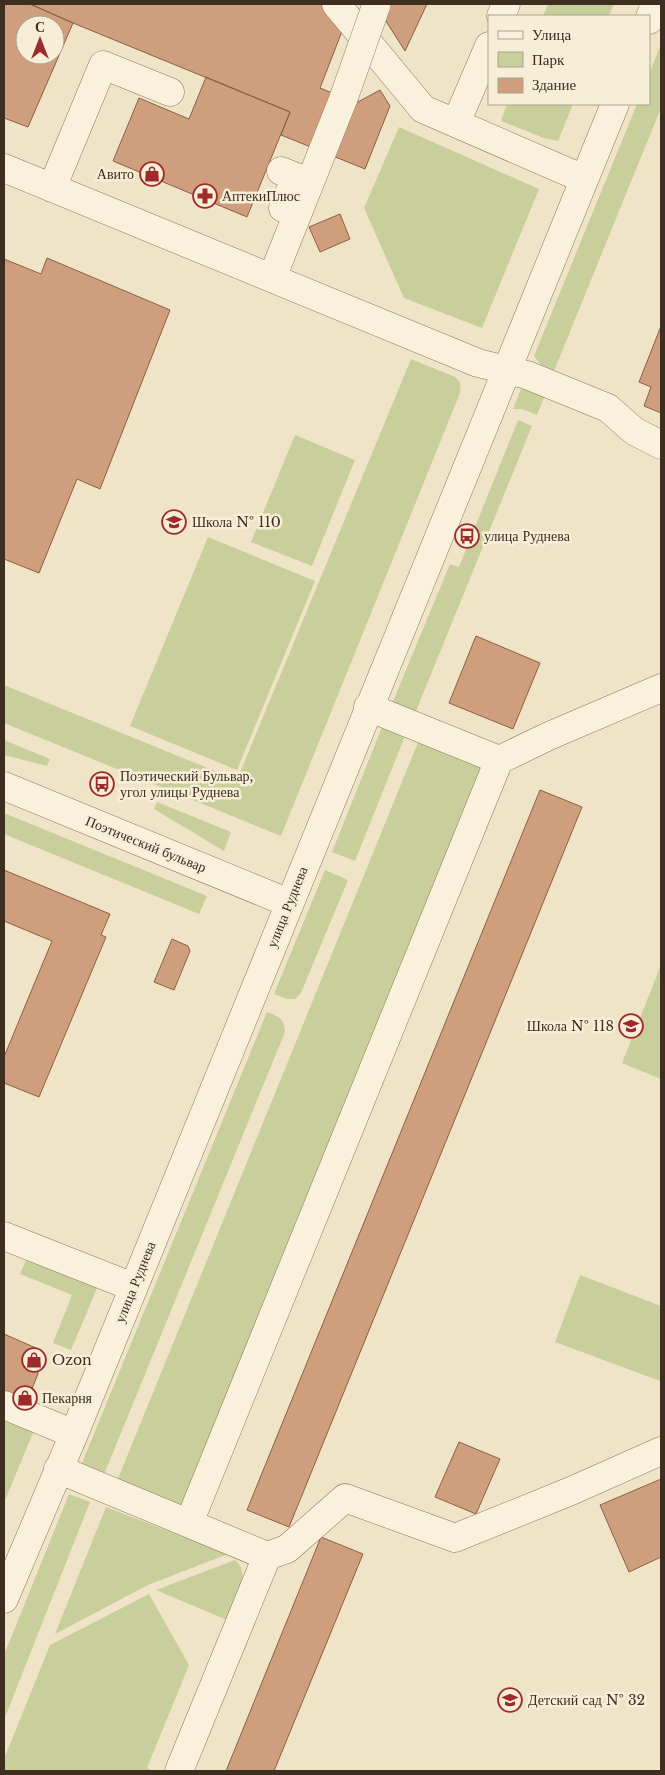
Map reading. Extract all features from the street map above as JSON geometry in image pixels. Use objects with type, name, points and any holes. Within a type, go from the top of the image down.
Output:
[{"type":"street","points":[[336,4],[423,109],[584,179]]},
{"type":"street","points":[[650,17],[655,4]]},
{"type":"street","points":[[270,268],[331,132],[377,5]]},
{"type":"street","points":[[456,123],[488,48]]},
{"type":"street","points":[[52,188],[103,64],[170,92]]},
{"type":"street","name":"улица Руднева","points":[[4,1599],[74,1434],[368,707],[615,105]]},
{"type":"street","points":[[4,168],[52,188],[270,268],[478,363],[526,375],[608,408],[634,431],[661,445]]},
{"type":"street","points":[[270,268],[296,177],[281,171]]},
{"type":"street","points":[[190,1523],[499,760],[549,736],[661,688]]},
{"type":"street","points":[[368,707],[499,760]]},
{"type":"street","name":"Поэтический бульвар","points":[[4,786],[289,902]]},
{"type":"street","points":[[4,1236],[133,1287]]},
{"type":"street","points":[[4,1405],[74,1434]]},
{"type":"street","points":[[58,1469],[267,1556],[287,1549],[345,1498],[455,1538],[571,1491],[661,1451]]},
{"type":"street","points":[[179,1771],[267,1556]]},
{"type":"green space","points":[[548,4],[614,4],[609,15],[543,15]]},
{"type":"green space","points":[[661,44],[661,108],[552,376],[547,373],[534,356],[637,105],[650,105],[650,72]]},
{"type":"green space","points":[[507,105],[573,105],[558,141],[544,138],[501,121]]},
{"type":"green space","points":[[399,127],[539,189],[482,328],[404,298],[364,208]]},
{"type":"green space","points":[[411,359],[455,377],[460,384],[460,393],[281,836],[4,723],[4,685],[237,780]]},
{"type":"green space","points":[[521,389],[546,393],[537,415],[522,409],[513,409]]},
{"type":"green space","points":[[518,420],[532,426],[414,716],[391,706],[450,564],[459,567]]},
{"type":"green space","points":[[295,435],[355,460],[312,566],[251,542]]},
{"type":"green space","points":[[208,537],[315,581],[237,770],[130,726]]},
{"type":"green space","points":[[382,727],[405,736],[355,861],[332,852]]},
{"type":"green space","points":[[4,740],[50,759],[47,766],[4,755]]},
{"type":"green space","points":[[419,740],[476,764],[481,769],[184,1509],[117,1481]]},
{"type":"green space","points":[[157,802],[231,832],[224,851],[154,809]]},
{"type":"green space","points":[[4,813],[207,896],[199,914],[4,834]]},
{"type":"green space","points":[[325,870],[348,880],[301,993],[295,999],[287,999],[274,994]]},
{"type":"green space","points":[[661,965],[661,1079],[622,1063]]},
{"type":"green space","points":[[267,1012],[280,1019],[285,1032],[103,1477],[80,1468]]},
{"type":"green space","points":[[29,1253],[100,1281],[71,1350],[53,1343],[72,1295],[20,1274]]},
{"type":"green space","points":[[580,1275],[661,1306],[660,1381],[555,1342]]},
{"type":"green space","points":[[4,1415],[35,1428],[4,1503]]},
{"type":"green space","points":[[69,1494],[90,1502],[4,1720],[4,1655]]},
{"type":"green space","points":[[106,1507],[228,1554],[148,1585],[55,1634]]},
{"type":"green space","points":[[235,1560],[240,1566],[242,1581],[227,1620],[156,1590]]},
{"type":"green space","points":[[149,1594],[189,1665],[147,1768],[153,1771],[4,1771],[4,1759],[50,1645]]},
{"type":"building","points":[[4,4],[30,4],[55,15],[15,15],[15,65],[55,65],[28,127],[4,118]]},
{"type":"building","points":[[30,4],[330,4],[346,21],[320,88],[356,103],[380,90],[390,106],[365,169],[281,135],[290,112],[73,23],[65,19],[65,15],[55,15]]},
{"type":"building","points":[[375,4],[427,4],[405,51]]},
{"type":"building","points":[[65,19],[73,23],[65,41]]},
{"type":"building","points":[[206,77],[290,112],[247,217],[113,161],[139,98],[189,119]]},
{"type":"building","points":[[340,214],[350,239],[320,252],[309,227]]},
{"type":"building","points":[[47,258],[170,310],[100,489],[77,479],[39,573],[4,559],[4,259],[41,274]]},
{"type":"building","points":[[661,326],[661,413],[644,406],[651,387],[639,382]]},
{"type":"building","points":[[476,636],[540,663],[513,729],[449,703]]},
{"type":"building","points":[[540,790],[582,807],[289,1527],[247,1510]]},
{"type":"building","points":[[4,870],[110,914],[101,935],[106,937],[39,1097],[4,1083],[4,1057],[52,941],[4,921]]},
{"type":"building","points":[[172,939],[188,946],[190,951],[174,990],[154,982]]},
{"type":"building","points":[[4,1334],[36,1348],[38,1374],[24,1408],[4,1400]]},
{"type":"building","points":[[459,1442],[500,1459],[476,1514],[435,1497]]},
{"type":"building","points":[[661,1479],[661,1557],[629,1572],[600,1505]]},
{"type":"building","points":[[321,1537],[363,1554],[274,1771],[226,1771]]},
{"type":"place","name":"Авито","points":[[152,174]]},
{"type":"place","name":"АптекиПлюс","points":[[205,196]]},
{"type":"place","name":"Школа № 110","points":[[174,522]]},
{"type":"place","name":"улица Руднева","points":[[467,536]]},
{"type":"place","name":"Поэтический Бульвар, угол улицы Руднева","points":[[102,784]]},
{"type":"place","name":"Школа № 118","points":[[631,1026]]},
{"type":"place","name":"Ozon","points":[[34,1360]]},
{"type":"place","name":"Пекарня","points":[[25,1398]]},
{"type":"place","name":"Детский сад № 32","points":[[510,1700]]}]
